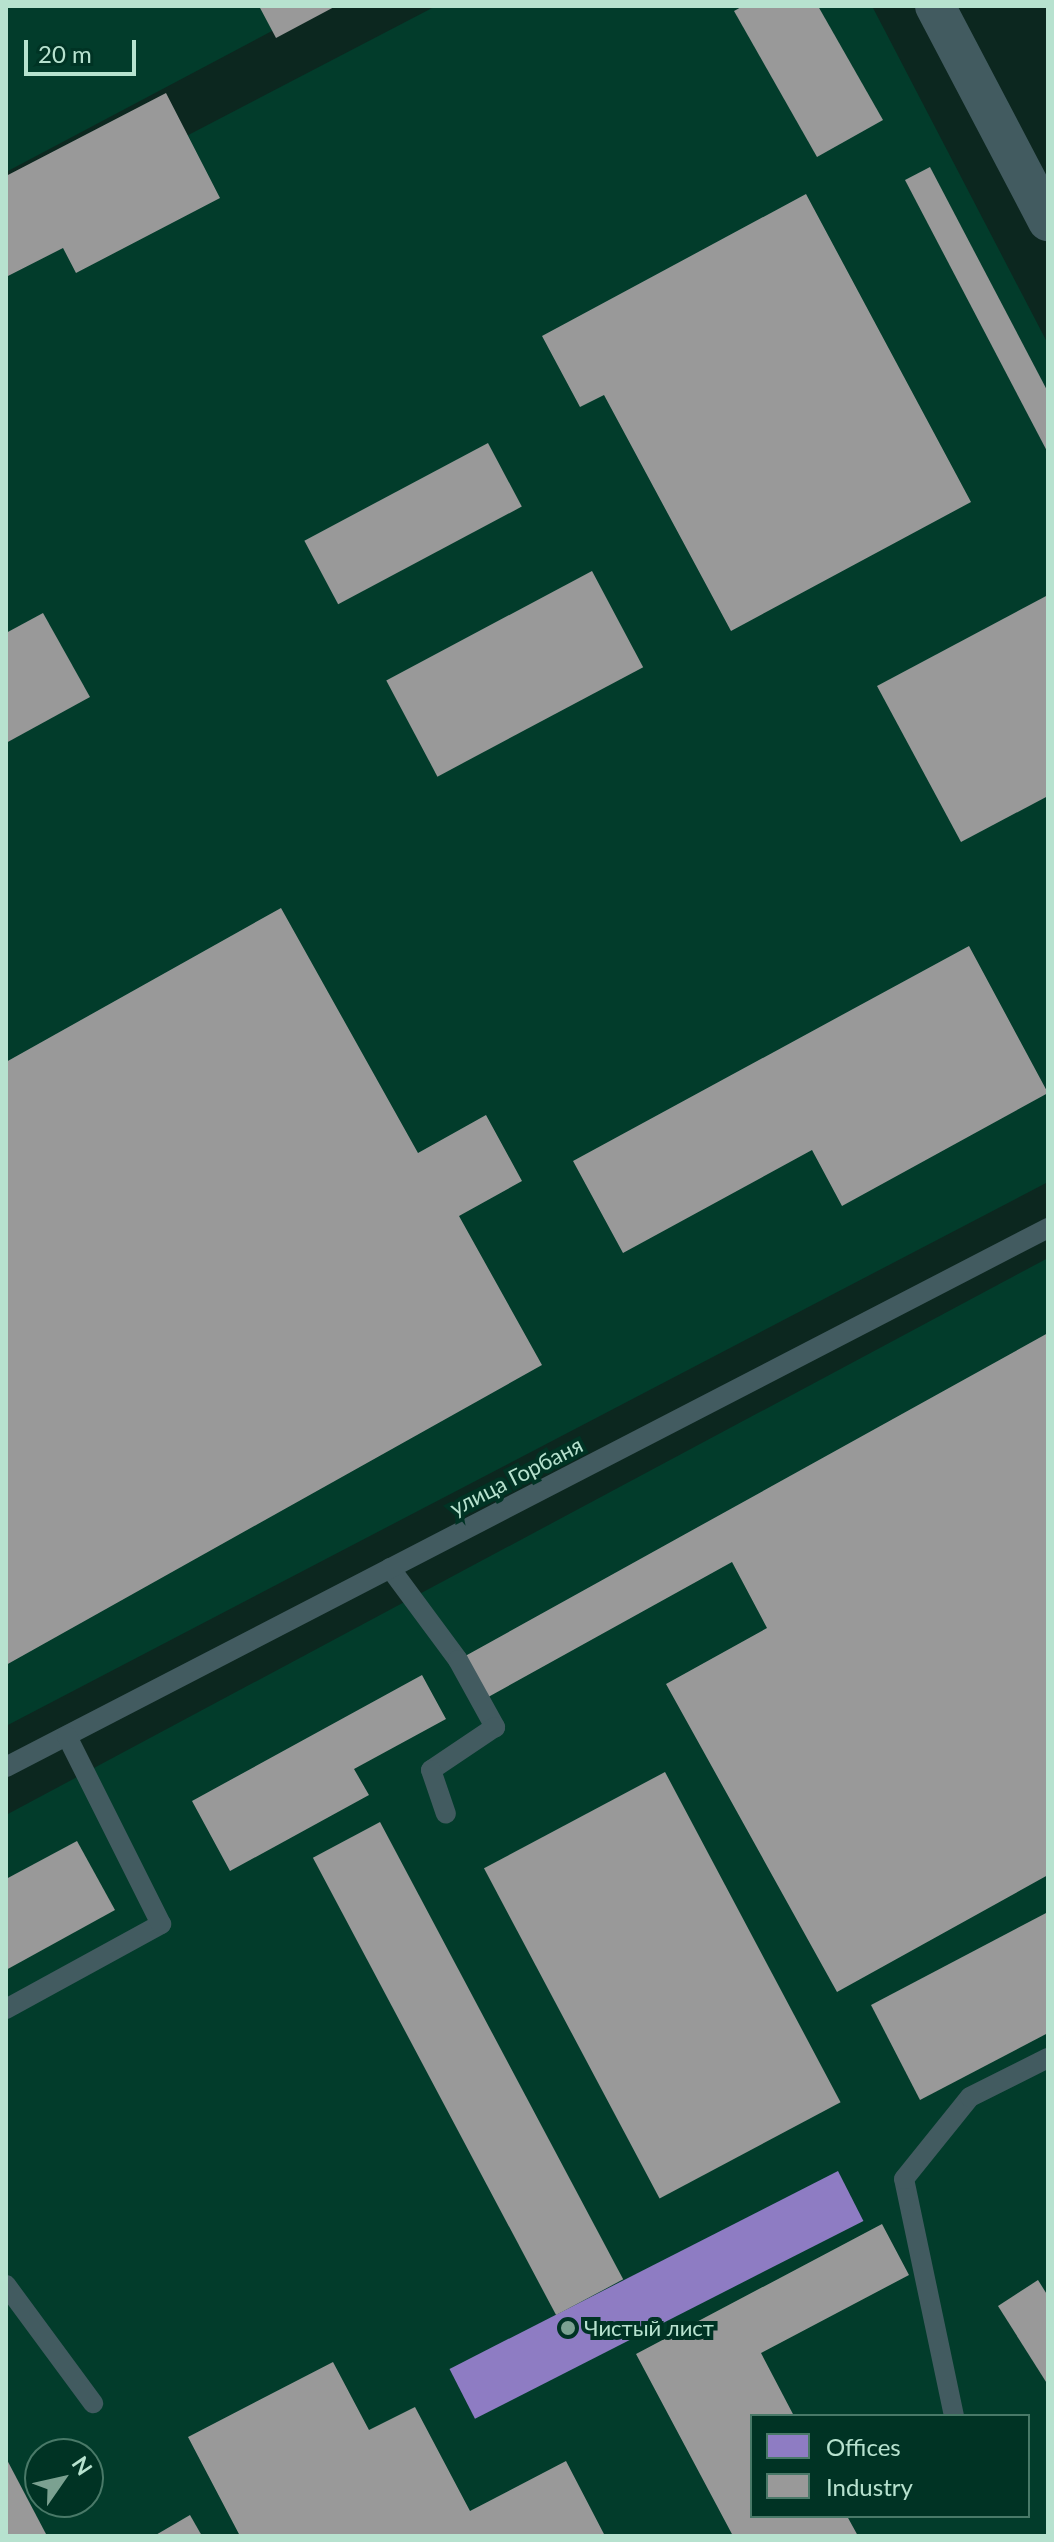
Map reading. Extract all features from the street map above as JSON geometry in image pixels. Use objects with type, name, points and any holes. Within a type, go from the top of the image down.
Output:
[{"type":"street","points":[[935,6],[1048,221]]},
{"type":"lane","name":"улица Горбаня","points":[[6,1767],[1048,1228]]},
{"type":"lane","points":[[390,1568],[458,1660],[495,1727],[431,1770],[446,1814]]},
{"type":"lane","points":[[6,2009],[161,1924],[67,1736]]},
{"type":"lane","points":[[954,2414],[904,2179],[970,2097],[1048,2058]]},
{"type":"lane","points":[[6,2285],[93,2403]]},
{"type":"shaded area","points":[[6,6],[319,6],[6,172]]},
{"type":"shaded area","points":[[436,6],[872,6],[1048,344],[1048,1182],[6,1726],[6,230]]},
{"type":"shaded area","points":[[1048,1258],[1048,2536],[6,2536],[6,1815]]},
{"type":"building: Offices","points":[[838,2171],[863,2221],[475,2419],[450,2369]]},
{"type":"building: Industry","points":[[259,6],[336,6],[276,38]]},
{"type":"building: Industry","points":[[743,6],[818,6],[883,120],[817,157],[734,11]]},
{"type":"building: Industry","points":[[166,93],[220,198],[76,273],[63,248],[6,277],[6,176]]},
{"type":"building: Industry","points":[[930,167],[1048,392],[1048,453],[905,180]]},
{"type":"building: Industry","points":[[806,194],[971,502],[731,631],[604,395],[580,407],[542,336]]},
{"type":"building: Industry","points":[[488,443],[522,507],[338,604],[304,541]]},
{"type":"building: Industry","points":[[592,571],[643,667],[437,777],[386,680]]},
{"type":"building: Industry","points":[[1048,595],[1048,796],[961,842],[877,686]]},
{"type":"building: Industry","points":[[43,613],[90,697],[6,743],[6,633]]},
{"type":"building: Industry","points":[[281,908],[418,1153],[486,1115],[522,1181],[459,1216],[542,1365],[6,1665],[6,1062]]},
{"type":"building: Industry","points":[[969,946],[1048,1093],[842,1206],[812,1150],[623,1253],[573,1161]]},
{"type":"building: Industry","points":[[1048,1333],[1048,1875],[837,1992],[666,1684],[767,1628],[732,1562],[481,1701],[458,1660]]},
{"type":"building: Industry","points":[[422,1675],[446,1719],[354,1769],[369,1795],[230,1871],[192,1801]]},
{"type":"building: Industry","points":[[665,1772],[841,2102],[660,2198],[484,1868]]},
{"type":"building: Industry","points":[[380,1822],[623,2279],[556,2315],[313,1858]]},
{"type":"building: Industry","points":[[77,1841],[115,1910],[6,1970],[6,1879]]},
{"type":"building: Industry","points":[[1048,1912],[1048,2033],[920,2100],[871,2005]]},
{"type":"building: Industry","points":[[882,2224],[909,2275],[761,2353],[793,2414],[750,2414],[750,2518],[848,2518],[858,2536],[733,2536],[636,2354]]},
{"type":"building: Industry","points":[[1038,2280],[1048,2296],[1048,2385],[998,2306]]},
{"type":"building: Industry","points":[[333,2362],[369,2430],[415,2407],[470,2511],[566,2461],[605,2536],[240,2536],[188,2437]]},
{"type":"building: Industry","points":[[6,2458],[24,2492],[24,2518],[38,2518],[46,2534],[6,2536]]},
{"type":"building: Industry","points":[[190,2515],[202,2536],[154,2536]]},
{"type":"place","name":"Чистый лист","points":[[568,2328]]}]
